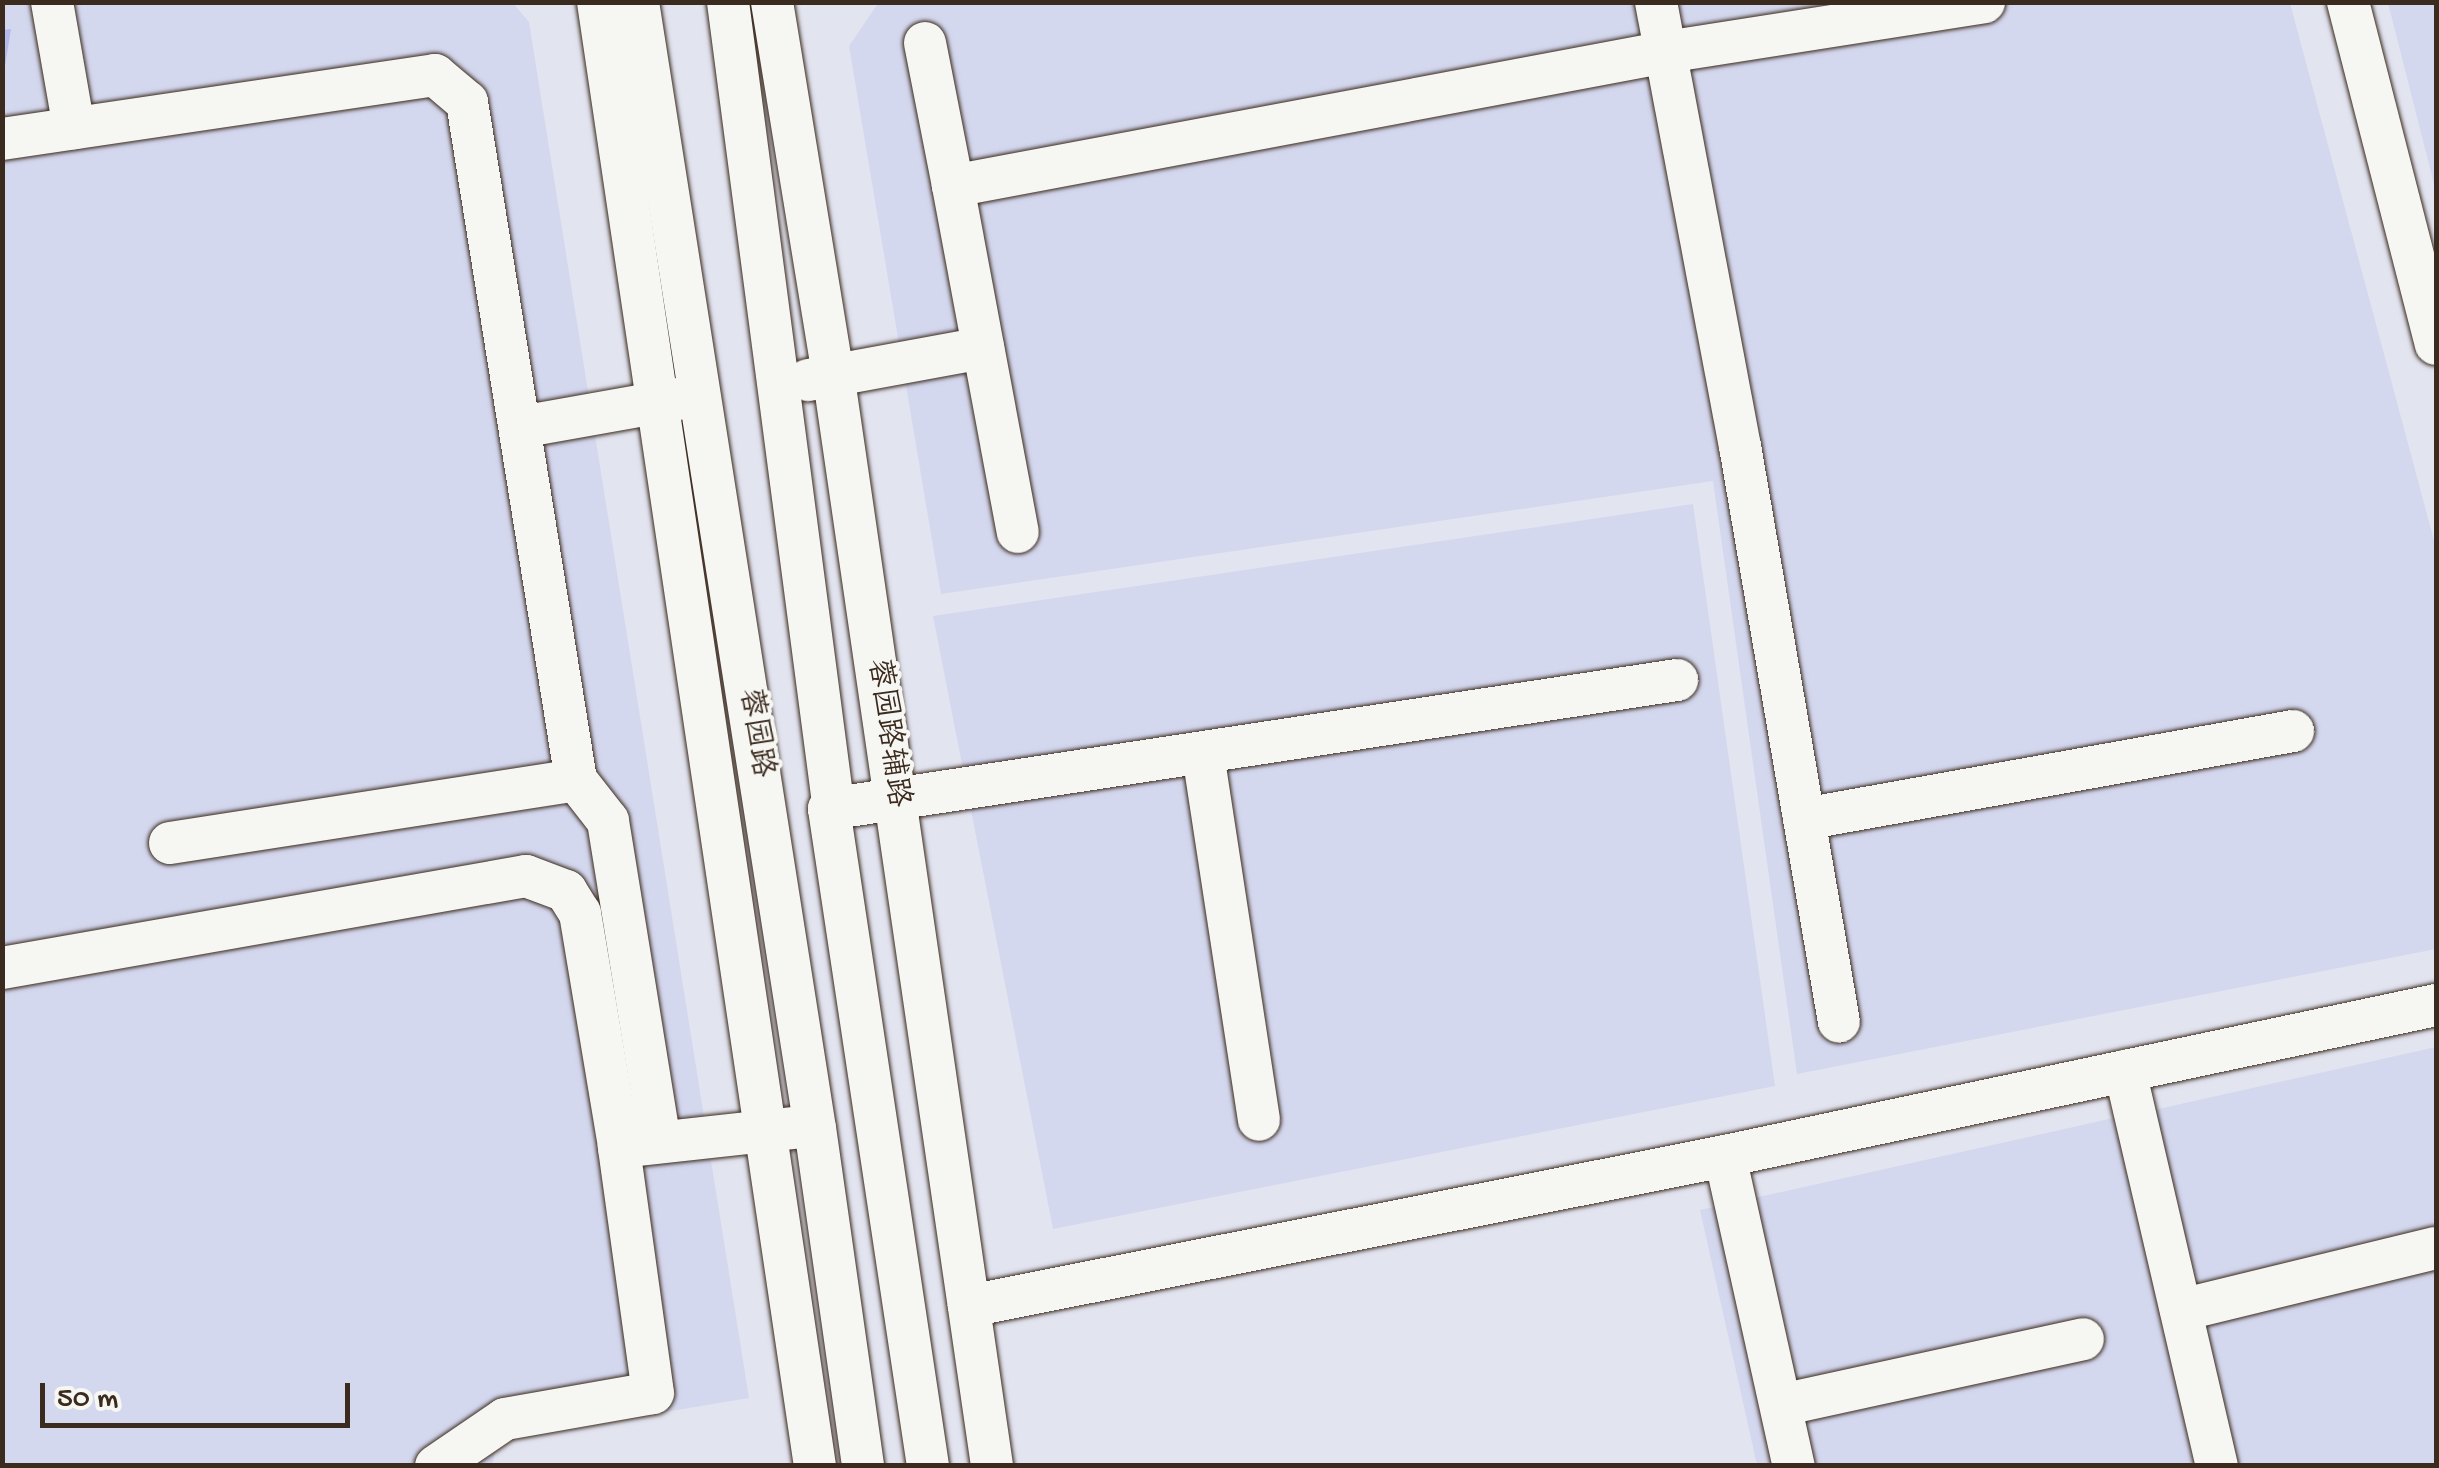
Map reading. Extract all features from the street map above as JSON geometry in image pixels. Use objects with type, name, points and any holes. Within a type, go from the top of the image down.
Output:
[{"type":"street","points":[[52,2],[74,128]]},
{"type":"street","points":[[598,2],[815,1466]]},
{"type":"street","points":[[614,2],[653,95]]},
{"type":"street","name":"蓉园路","points":[[638,2],[815,1128],[863,1466]]},
{"type":"street","points":[[728,2],[833,803],[829,809],[928,1466]]},
{"type":"street","points":[[740,99],[763,2]]},
{"type":"street","name":"蓉园路辅路","points":[[772,2],[833,373],[992,1466]]},
{"type":"street","points":[[1656,2],[1839,1022]]},
{"type":"street","points":[[953,186],[1666,52],[1984,2]]},
{"type":"street","points":[[2348,2],[2436,344]]},
{"type":"street","points":[[926,43],[1018,532]]},
{"type":"street","points":[[2,139],[435,75],[468,102],[576,780],[608,821],[660,1142]]},
{"type":"street","points":[[778,388],[833,373],[983,348]]},
{"type":"street","points":[[521,427],[701,394]]},
{"type":"street","points":[[829,809],[896,802],[1677,680]]},
{"type":"street","points":[[1804,819],[2293,731]]},
{"type":"street","points":[[1203,754],[1259,1120]]},
{"type":"street","points":[[170,843],[576,780]]},
{"type":"street","points":[[2,968],[526,876],[566,891],[580,913],[653,1393],[505,1420],[436,1466]]},
{"type":"street","points":[[969,1306],[1725,1156],[2436,1005]]},
{"type":"street","points":[[2125,1071],[2217,1466]]},
{"type":"street","points":[[618,1147],[765,1129],[815,1128]]},
{"type":"street","points":[[1725,1156],[1794,1466]]},
{"type":"street","points":[[2181,1310],[2436,1248]]},
{"type":"street","points":[[1780,1404],[2082,1339]]},
{"type":"shaded area","points":[[879,2],[2290,3],[2436,548],[2436,949],[1797,1074],[1713,481],[941,594],[849,46]]},
{"type":"shaded area","points":[[3,3],[513,3],[529,22],[749,1398],[498,1440],[492,1465],[3,1466]]},
{"type":"shaded area","points":[[2388,3],[2436,3],[2436,192]]},
{"type":"shaded area","points":[[1693,504],[1775,1086],[1053,1229],[933,616]]},
{"type":"shaded area","points":[[2436,1047],[2436,1465],[2206,1465],[2127,1116]]},
{"type":"shaded area","points":[[2118,1117],[2194,1465],[1757,1465],[1700,1210]]},
{"type":"building","points":[[11,29],[5,66],[2,66],[2,30]]}]
